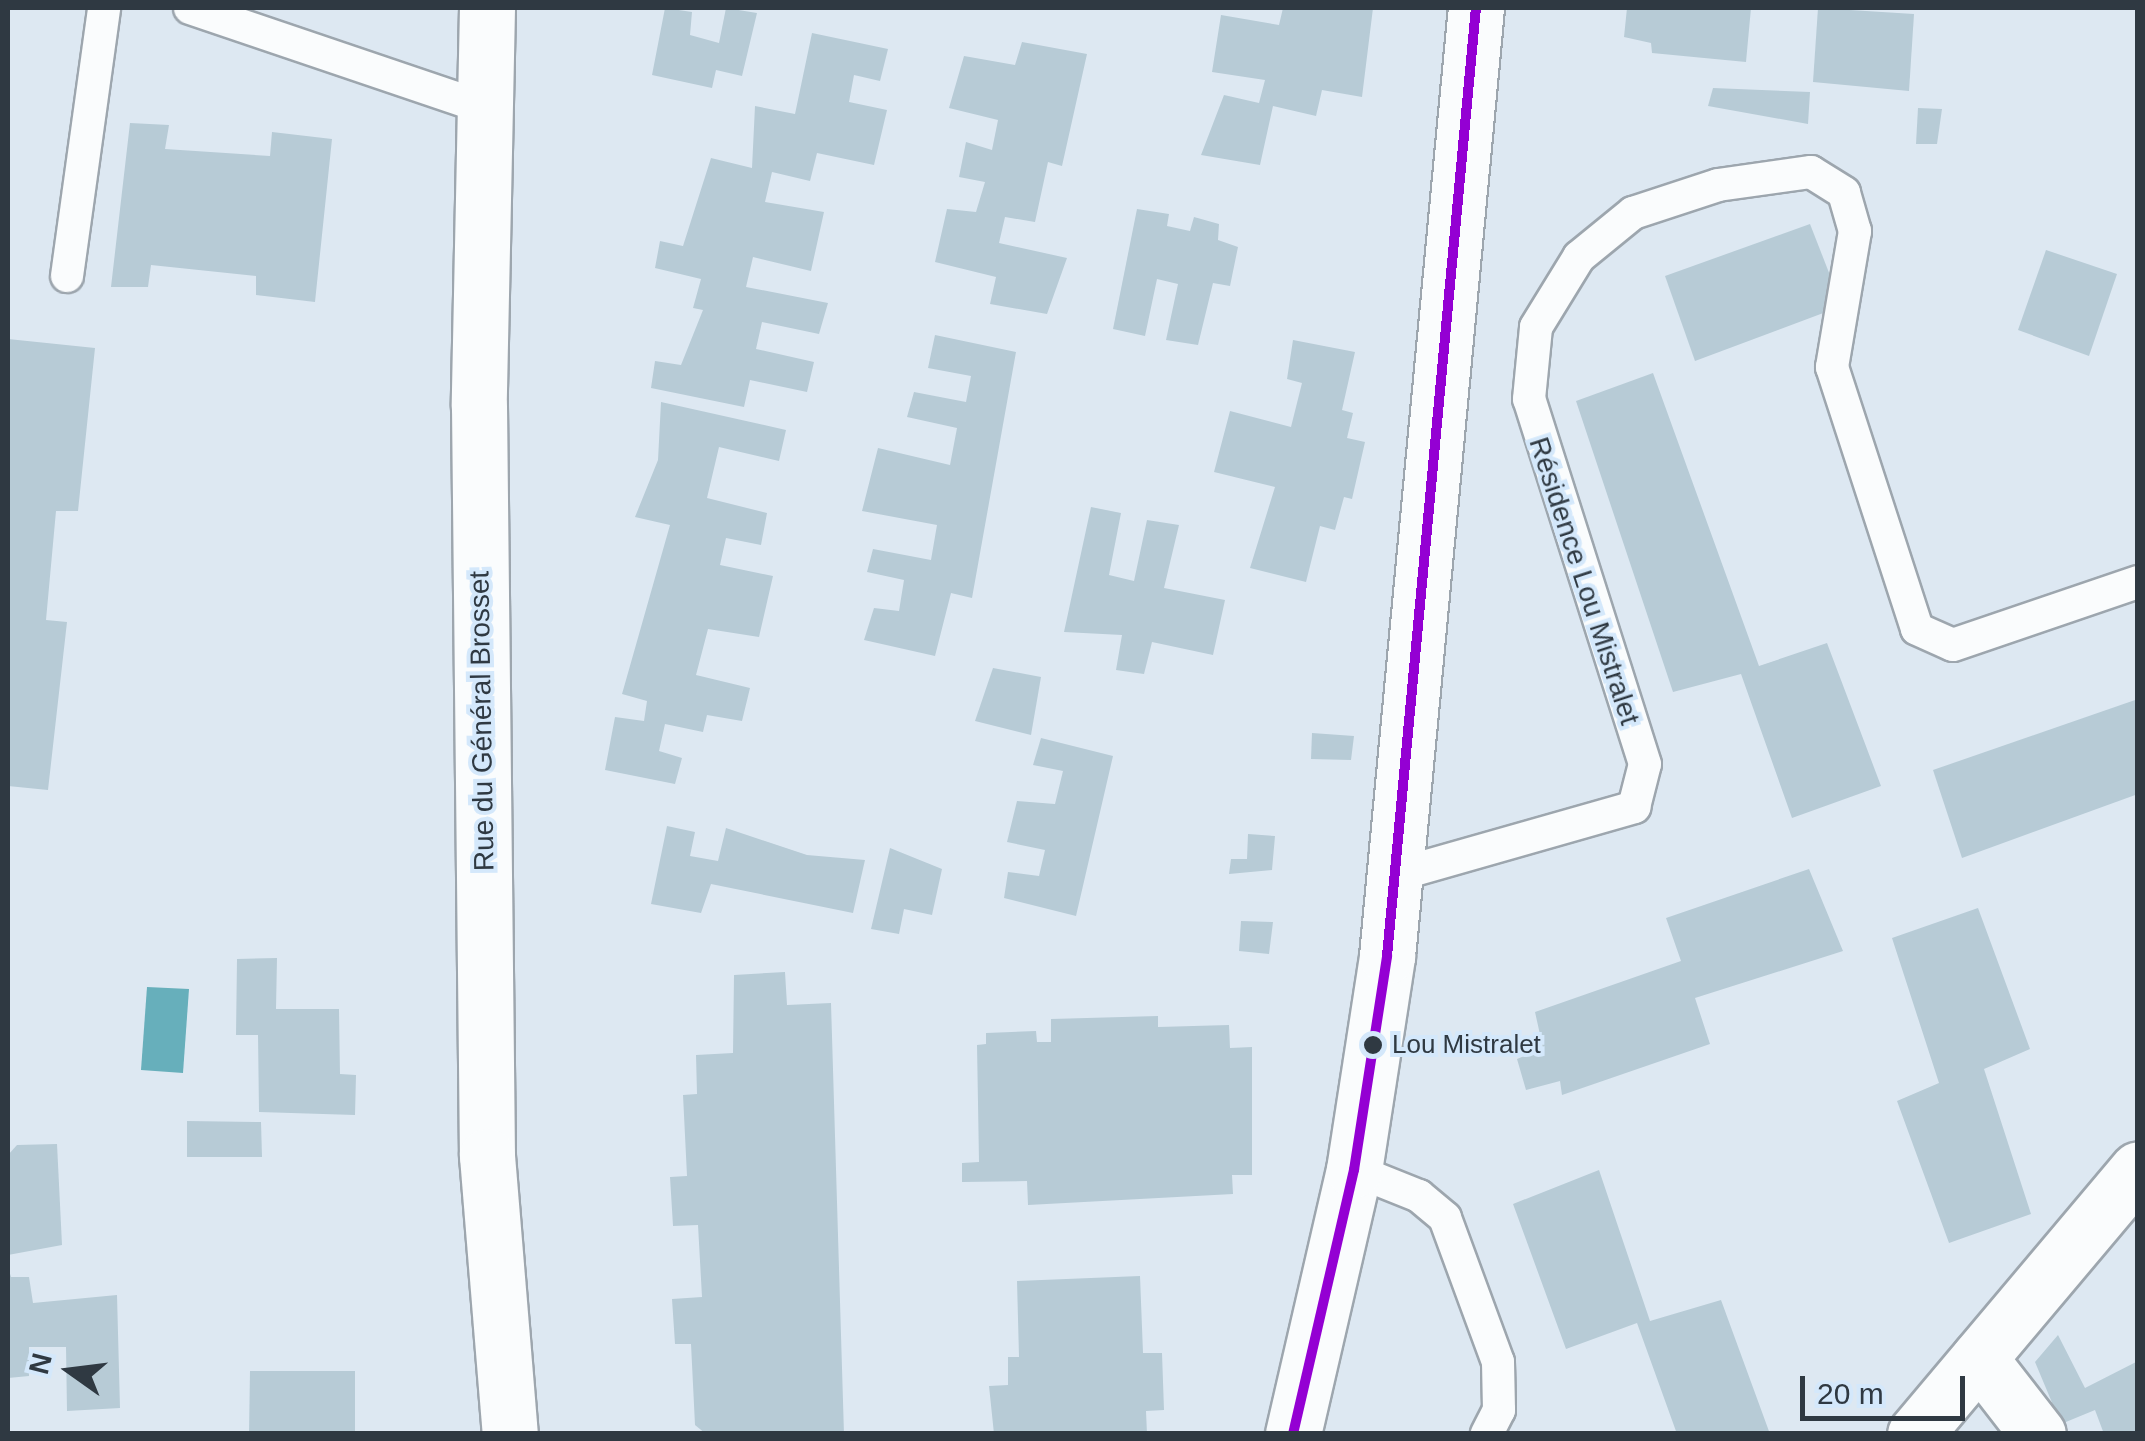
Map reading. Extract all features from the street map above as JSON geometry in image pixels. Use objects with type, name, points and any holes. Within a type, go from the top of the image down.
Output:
[{"type":"street","points":[[1293,1434],[1354,1170],[1396,875],[1476,8]]},
{"type":"street","name":"Rue du Général Brosset","points":[[476,10],[485,108],[478,406],[487,1156],[510,1434]]},
{"type":"street","points":[[1915,1434],[2138,1169]]},
{"type":"street","points":[[1979,1358],[2038,1434]]},
{"type":"lane","points":[[67,276],[104,8]]},
{"type":"lane","points":[[190,8],[485,108]]},
{"type":"lane","name":"Résidence Lou Mistralet","points":[[1396,875],[1634,808],[1645,764],[1529,399],[1536,328],[1580,256],[1632,213],[1718,185],[1811,172],[1844,193],[1855,231],[1832,367],[1917,629],[1953,645],[2138,582]]},
{"type":"lane","points":[[1354,1170],[1418,1196],[1445,1218],[1498,1362],[1499,1410],[1487,1434]]},
{"type":"water","points":[[147,987],[189,989],[183,1073],[141,1070]]},
{"type":"building","points":[[665,8],[692,12],[690,35],[719,43],[726,8],[757,13],[742,76],[716,70],[712,88],[652,75]]},
{"type":"building","points":[[1283,8],[1373,8],[1362,97],[1322,90],[1316,116],[1273,106],[1260,165],[1201,155],[1224,95],[1259,103],[1265,80],[1212,72],[1221,15],[1279,25]]},
{"type":"building","points":[[1627,8],[1751,8],[1746,62],[1652,53],[1651,43],[1624,37]]},
{"type":"building","points":[[1818,8],[1914,14],[1909,91],[1813,82]]},
{"type":"building","points":[[812,33],[888,49],[880,81],[854,75],[849,102],[887,110],[874,165],[817,153],[810,181],[772,172],[765,202],[824,212],[811,271],[753,257],[746,287],[828,303],[819,334],[762,322],[756,349],[814,362],[807,392],[750,380],[744,407],[651,388],[655,361],[681,365],[703,310],[693,308],[701,279],[655,268],[660,241],[683,246],[711,158],[752,168],[755,106],[795,114]]},
{"type":"building","points":[[1022,42],[1087,54],[1062,166],[1048,162],[1035,222],[1005,217],[999,243],[1067,258],[1047,314],[990,304],[996,277],[935,262],[947,209],[976,212],[985,182],[959,177],[966,142],[992,150],[998,120],[949,108],[964,56],[1015,65]]},
{"type":"building","points":[[1713,88],[1810,92],[1808,124],[1708,106]]},
{"type":"building","points":[[1918,108],[1942,109],[1937,144],[1916,144]]},
{"type":"building","points":[[130,123],[169,125],[165,149],[270,156],[272,132],[332,139],[315,302],[256,295],[256,276],[151,265],[148,287],[111,287]]},
{"type":"building","points":[[1137,209],[1169,214],[1167,226],[1190,231],[1194,217],[1219,224],[1218,240],[1238,247],[1230,286],[1213,283],[1198,345],[1166,340],[1178,284],[1157,279],[1145,336],[1113,329]]},
{"type":"building","points":[[1810,224],[1842,306],[1695,361],[1665,276]]},
{"type":"building","points":[[2046,250],[2117,274],[2089,356],[2018,330]]},
{"type":"building","points":[[935,335],[1016,352],[972,598],[951,593],[935,656],[864,640],[874,608],[899,611],[904,580],[867,572],[873,549],[931,560],[937,525],[862,511],[878,448],[950,465],[957,428],[907,417],[914,392],[966,402],[971,376],[928,368]]},
{"type":"building","points":[[8,339],[95,348],[78,511],[56,511],[46,620],[67,622],[48,790],[8,786]]},
{"type":"building","points":[[1293,340],[1355,352],[1342,410],[1353,413],[1347,438],[1365,442],[1352,499],[1344,497],[1335,530],[1320,526],[1306,582],[1250,568],[1275,487],[1214,472],[1230,411],[1291,427],[1302,383],[1287,379]]},
{"type":"building","points":[[1653,373],[1759,666],[1827,643],[1881,786],[1792,818],[1741,674],[1673,692],[1576,401]]},
{"type":"building","points":[[661,402],[786,430],[779,461],[719,447],[707,498],[767,513],[761,545],[726,538],[720,565],[773,576],[759,637],[708,629],[696,675],[750,688],[742,721],[707,715],[703,732],[665,724],[659,751],[682,758],[675,784],[605,770],[615,717],[644,721],[647,701],[622,694],[670,525],[635,517],[658,460]]},
{"type":"building","points":[[1091,507],[1121,513],[1109,575],[1134,581],[1147,520],[1179,525],[1164,588],[1225,600],[1213,655],[1152,642],[1144,674],[1116,670],[1122,635],[1064,632]]},
{"type":"building","points":[[993,668],[1041,677],[1031,735],[975,721]]},
{"type":"building","points":[[2138,699],[2138,794],[1962,858],[1933,770]]},
{"type":"building","points":[[1312,733],[1354,736],[1351,760],[1311,759]]},
{"type":"building","points":[[1041,738],[1113,756],[1076,916],[1004,898],[1008,872],[1039,876],[1045,850],[1007,842],[1017,801],[1055,804],[1063,771],[1033,765]]},
{"type":"building","points":[[667,826],[695,832],[690,856],[718,861],[726,828],[807,855],[865,860],[853,913],[711,884],[701,913],[651,904]]},
{"type":"building","points":[[1248,834],[1275,836],[1272,870],[1229,874],[1231,859],[1247,859]]},
{"type":"building","points":[[890,848],[942,869],[932,915],[904,909],[899,934],[871,929]]},
{"type":"building","points":[[1809,869],[1843,951],[1695,998],[1710,1044],[1562,1095],[1560,1081],[1526,1090],[1517,1059],[1543,1048],[1535,1012],[1681,961],[1666,918]]},
{"type":"building","points":[[1978,908],[2030,1049],[1984,1069],[2031,1214],[1949,1243],[1897,1101],[1939,1083],[1892,938]]},
{"type":"building","points":[[1241,921],[1273,922],[1269,954],[1239,951]]},
{"type":"building","points":[[277,958],[276,1009],[339,1009],[340,1074],[356,1075],[355,1115],[259,1112],[258,1035],[236,1035],[237,959]]},
{"type":"building","points":[[785,972],[787,1005],[831,1003],[844,1434],[706,1434],[695,1425],[691,1344],[675,1344],[672,1299],[702,1297],[698,1225],[673,1226],[670,1177],[687,1176],[683,1095],[697,1094],[696,1055],[733,1053],[734,975]]},
{"type":"building","points":[[1158,1016],[1158,1027],[1229,1025],[1230,1048],[1252,1047],[1252,1175],[1232,1175],[1233,1194],[1028,1205],[1027,1181],[962,1182],[962,1163],[979,1162],[977,1045],[986,1044],[986,1033],[1036,1031],[1037,1042],[1051,1042],[1051,1019]]},
{"type":"building","points":[[187,1121],[261,1122],[262,1157],[187,1157]]},
{"type":"building","points":[[57,1144],[62,1245],[8,1255],[8,1155],[17,1145]]},
{"type":"building","points":[[1599,1170],[1650,1321],[1721,1300],[1770,1434],[1677,1434],[1637,1323],[1566,1349],[1513,1204]]},
{"type":"building","points":[[8,1267],[11,1277],[29,1277],[33,1303],[117,1295],[120,1408],[67,1411],[66,1347],[29,1347],[29,1376],[8,1378]]},
{"type":"building","points":[[1140,1276],[1143,1353],[1162,1353],[1164,1410],[1146,1411],[1147,1434],[994,1434],[989,1386],[1008,1385],[1008,1357],[1019,1357],[1017,1281]]},
{"type":"building","points":[[2058,1335],[2085,1388],[2138,1361],[2138,1434],[2104,1434],[2095,1410],[2061,1424],[2035,1362]]},
{"type":"building","points":[[250,1371],[355,1371],[355,1434],[249,1434]]},
{"type":"transit line","points":[[1293,1434],[1354,1170],[1387,956],[1476,8]]},
{"type":"place","name":"Lou Mistralet","points":[[1373,1045]]}]
